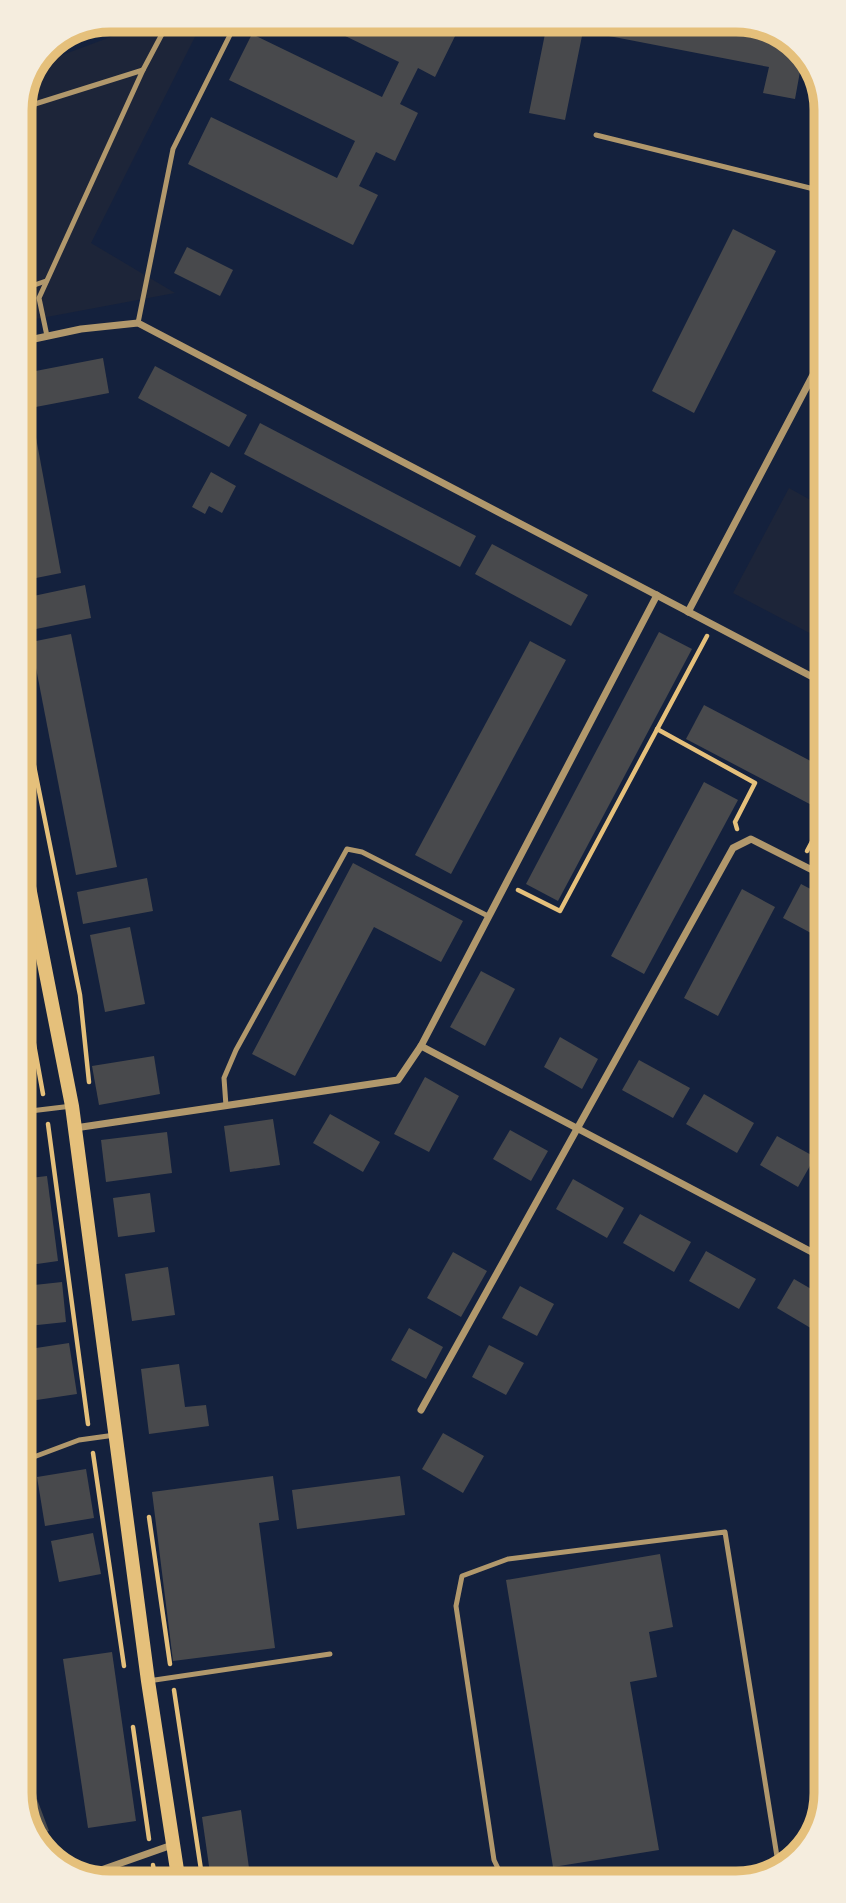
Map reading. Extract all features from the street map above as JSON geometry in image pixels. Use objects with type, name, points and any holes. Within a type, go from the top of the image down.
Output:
[{"type":"main road","points":[[32,898],[72,1106],[148,1681],[177,1871]]},
{"type":"street","points":[[32,339],[138,323],[814,678]]},
{"type":"street","points":[[688,612],[814,373]]},
{"type":"street","points":[[75,1128],[388,1084],[407,1071],[657,595]]},
{"type":"street","points":[[421,1410],[733,848],[751,839],[814,871]]},
{"type":"street","points":[[421,1046],[814,1253]]},
{"type":"street","points":[[99,1870],[172,1844]]},
{"type":"lane","points":[[47,336],[38,298],[163,32]]},
{"type":"lane","points":[[138,323],[173,149],[232,32]]},
{"type":"lane","points":[[32,105],[143,70]]},
{"type":"lane","points":[[596,135],[814,189]]},
{"type":"lane","points":[[32,286],[46,281]]},
{"type":"lane","points":[[226,1106],[224,1078],[236,1050],[347,849],[362,852],[488,916]]},
{"type":"lane","points":[[32,1111],[72,1106]]},
{"type":"lane","points":[[32,1458],[79,1440],[115,1435]]},
{"type":"lane","points":[[499,1871],[494,1860],[456,1606],[462,1576],[508,1559],[725,1532],[776,1860]]},
{"type":"lane","points":[[148,1681],[330,1654]]},
{"type":"path","points":[[505,883],[560,911],[713,625]]},
{"type":"path","points":[[657,729],[755,783],[735,822],[743,844]]},
{"type":"path","points":[[800,864],[814,838]]},
{"type":"shaded area","points":[[124,32],[197,32],[91,243],[175,293],[32,320],[32,105],[40,75],[50,59]]},
{"type":"shaded area","points":[[789,488],[814,502],[814,635],[733,593]]},
{"type":"building","points":[[337,32],[457,32],[435,77],[418,68],[400,104],[418,113],[395,161],[376,152],[359,186],[378,195],[353,245],[188,164],[211,117],[337,178],[355,141],[229,80],[252,34],[382,97],[399,62]]},
{"type":"building","points":[[545,32],[583,32],[565,120],[529,113]]},
{"type":"building","points":[[588,32],[741,32],[766,37],[784,48],[801,66],[795,99],[763,93],[769,67]]},
{"type":"building","points":[[733,229],[776,251],[694,413],[652,391]]},
{"type":"building","points":[[187,247],[233,270],[220,296],[174,273]]},
{"type":"building","points":[[103,358],[109,393],[32,408],[32,372]]},
{"type":"building","points":[[155,366],[247,415],[229,447],[138,398]]},
{"type":"building","points":[[260,423],[476,536],[460,567],[244,454]]},
{"type":"building","points":[[35,432],[61,573],[32,579],[32,433]]},
{"type":"building","points":[[211,472],[236,486],[222,513],[209,506],[205,514],[192,507]]},
{"type":"building","points":[[492,544],[588,595],[571,626],[475,574]]},
{"type":"building","points":[[85,585],[91,618],[32,630],[32,596]]},
{"type":"building","points":[[659,632],[692,649],[558,901],[526,884]]},
{"type":"building","points":[[71,634],[117,867],[76,875],[32,642]]},
{"type":"building","points":[[530,641],[566,660],[451,874],[415,855]]},
{"type":"building","points":[[704,705],[814,763],[814,806],[686,739]]},
{"type":"building","points":[[704,782],[738,800],[644,974],[611,956]]},
{"type":"building","points":[[353,863],[463,921],[441,962],[374,927],[295,1076],[252,1054]]},
{"type":"building","points":[[147,878],[153,911],[83,924],[77,892]]},
{"type":"building","points":[[801,884],[814,891],[814,935],[783,918]]},
{"type":"building","points":[[742,889],[775,907],[718,1016],[684,998]]},
{"type":"building","points":[[130,927],[145,1004],[105,1012],[90,935]]},
{"type":"building","points":[[481,971],[515,989],[485,1046],[450,1027]]},
{"type":"building","points":[[560,1037],[598,1059],[582,1089],[544,1067]]},
{"type":"building","points":[[154,1056],[160,1094],[99,1105],[92,1066]]},
{"type":"building","points":[[639,1060],[690,1088],[673,1118],[622,1090]]},
{"type":"building","points":[[425,1077],[459,1096],[429,1152],[394,1134]]},
{"type":"building","points":[[704,1094],[754,1123],[737,1153],[686,1124]]},
{"type":"building","points":[[330,1114],[380,1142],[363,1172],[313,1143]]},
{"type":"building","points":[[273,1119],[280,1165],[230,1172],[224,1126]]},
{"type":"building","points":[[510,1130],[548,1151],[531,1181],[493,1159]]},
{"type":"building","points":[[167,1132],[172,1173],[106,1182],[101,1140]]},
{"type":"building","points":[[777,1136],[814,1156],[798,1187],[760,1165]]},
{"type":"building","points":[[47,1176],[58,1261],[32,1265],[32,1178]]},
{"type":"building","points":[[573,1179],[624,1208],[607,1238],[556,1209]]},
{"type":"building","points":[[150,1193],[155,1232],[118,1237],[113,1198]]},
{"type":"building","points":[[640,1214],[691,1242],[674,1272],[623,1243]]},
{"type":"building","points":[[706,1251],[756,1279],[739,1309],[689,1281]]},
{"type":"building","points":[[453,1252],[487,1271],[461,1317],[427,1298]]},
{"type":"building","points":[[168,1267],[175,1315],[132,1321],[125,1274]]},
{"type":"building","points":[[794,1279],[814,1291],[814,1330],[777,1308]]},
{"type":"building","points":[[62,1282],[66,1322],[32,1326],[32,1285]]},
{"type":"building","points":[[520,1286],[554,1304],[537,1336],[502,1318]]},
{"type":"building","points":[[409,1328],[443,1347],[426,1379],[391,1360]]},
{"type":"building","points":[[69,1343],[77,1394],[32,1401],[32,1349]]},
{"type":"building","points":[[489,1345],[524,1363],[506,1395],[472,1377]]},
{"type":"building","points":[[179,1364],[185,1407],[206,1405],[209,1426],[149,1434],[141,1369]]},
{"type":"building","points":[[443,1433],[484,1456],[463,1493],[422,1469]]},
{"type":"building","points":[[86,1469],[94,1518],[45,1526],[37,1477]]},
{"type":"building","points":[[273,1476],[279,1520],[259,1523],[275,1648],[173,1661],[152,1492]]},
{"type":"building","points":[[400,1476],[405,1515],[297,1529],[292,1490]]},
{"type":"building","points":[[93,1533],[101,1574],[59,1582],[51,1541]]},
{"type":"building","points":[[660,1554],[673,1627],[649,1632],[657,1677],[630,1682],[659,1850],[553,1867],[506,1580]]},
{"type":"building","points":[[112,1652],[136,1821],[88,1828],[63,1659]]},
{"type":"building","points":[[37,1799],[49,1831],[42,1832],[32,1800]]},
{"type":"building","points":[[241,1810],[249,1868],[210,1871],[202,1817]]}]
